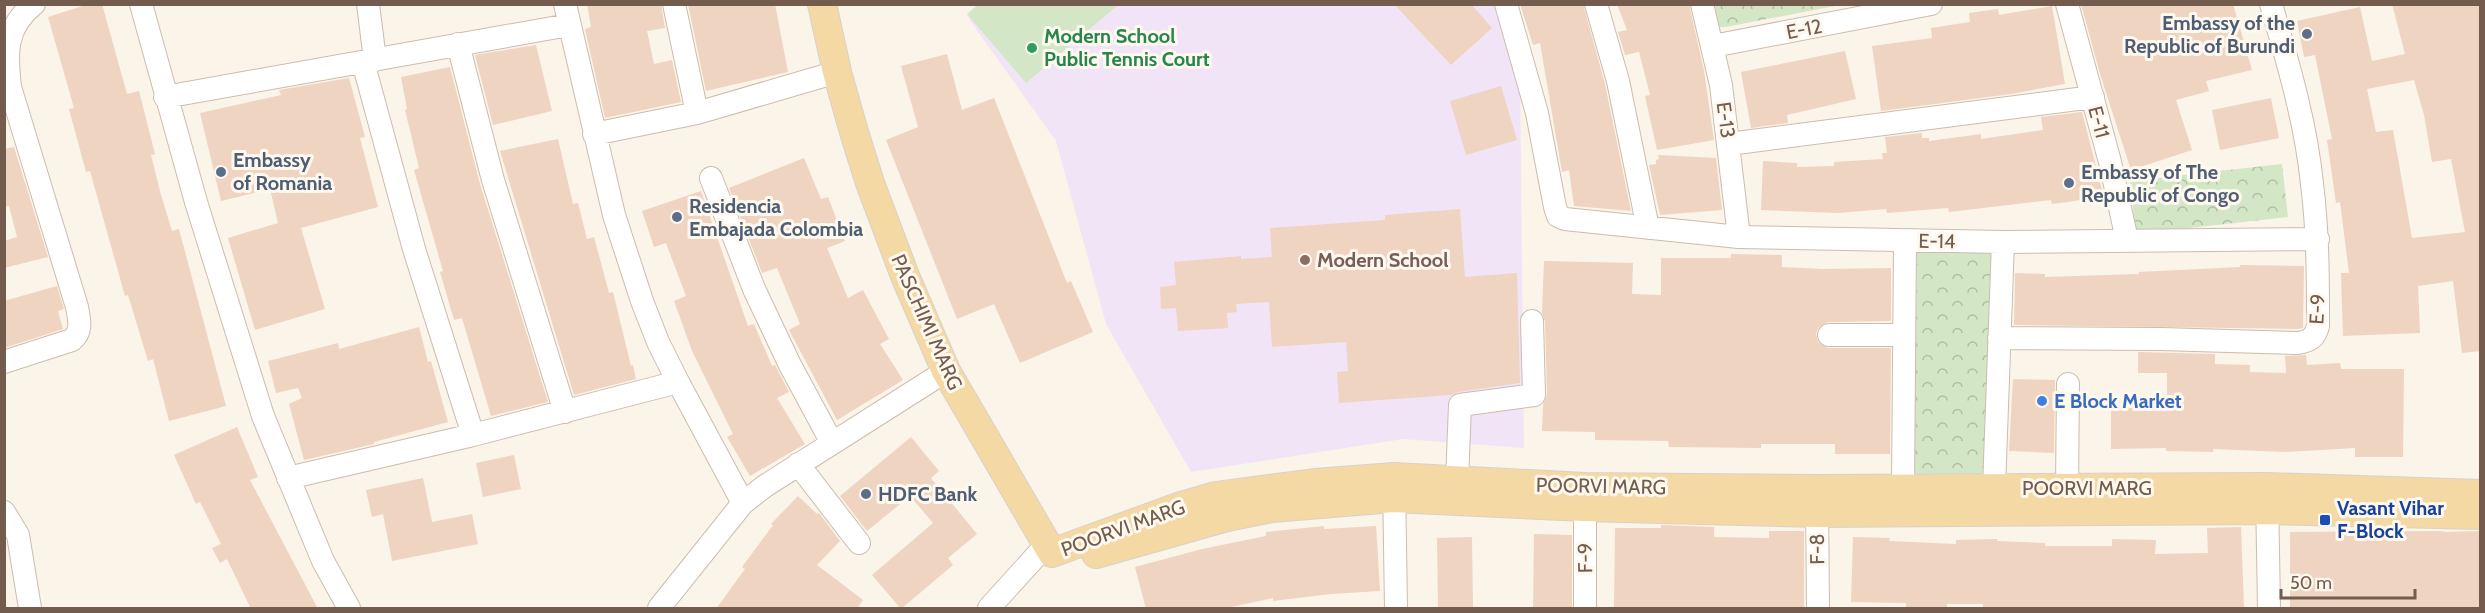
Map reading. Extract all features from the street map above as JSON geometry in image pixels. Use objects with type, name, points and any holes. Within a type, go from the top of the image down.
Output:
[{"type":"main road","name":"PASCHIMI MARG","points":[[822,4],[837,72],[870,183],[905,276],[946,370],[1050,549]]},
{"type":"main road","name":"POORVI MARG","points":[[1400,488],[1457,481],[1585,497]]},
{"type":"main road","name":"POORVI MARG","points":[[1050,549],[1216,496],[1315,483],[1585,497],[1817,501],[2481,494]]},
{"type":"main road","name":"POORVI MARG","points":[[1817,501],[1903,488],[2067,488],[2267,498],[2481,515]]},
{"type":"street","points":[[4,362],[72,340],[80,329],[77,307],[10,87],[7,60],[11,33],[23,14],[34,4]]},
{"type":"street","points":[[141,4],[165,97],[263,416],[323,561],[349,609]]},
{"type":"street","points":[[368,4],[369,61],[414,249],[473,435]]},
{"type":"street","points":[[674,4],[697,113]]},
{"type":"street","name":"E-14","points":[[1506,4],[1535,102],[1558,216],[1565,219],[1739,237],[2002,242],[2318,239]]},
{"type":"street","points":[[1596,4],[1618,81],[1648,228]]},
{"type":"street","name":"E-13","points":[[1702,4],[1713,46],[1729,144],[1739,237]]},
{"type":"street","name":"E-12","points":[[1713,46],[1930,4]]},
{"type":"street","name":"E-11","points":[[2067,4],[2110,162],[2127,240]]},
{"type":"street","name":"E-9","points":[[1999,338],[2171,339],[2298,343],[2314,337],[2318,326],[2318,239],[2312,181],[2301,120],[2271,4]]},
{"type":"street","points":[[165,97],[458,44],[567,15],[614,214],[642,301],[658,342],[743,503]]},
{"type":"street","points":[[458,44],[493,180],[565,412]]},
{"type":"street","points":[[594,134],[697,113],[837,72]]},
{"type":"street","points":[[1729,144],[2093,97]]},
{"type":"street","points":[[711,178],[754,289],[790,365],[832,443]]},
{"type":"street","points":[[1903,488],[1905,241]]},
{"type":"street","points":[[1994,488],[2002,242]]},
{"type":"street","points":[[1457,481],[1460,405],[1534,395],[1532,321]]},
{"type":"street","points":[[1829,335],[1903,335]]},
{"type":"street","points":[[659,609],[743,503],[798,464],[946,370]]},
{"type":"street","points":[[288,478],[473,435],[678,382]]},
{"type":"street","points":[[2067,384],[2067,488]]},
{"type":"street","points":[[798,464],[859,543]]},
{"type":"street","points":[[1396,609],[1400,488]]},
{"type":"street","points":[[1400,488],[1405,609]]},
{"type":"street","name":"F-9","points":[[1585,497],[1585,609]]},
{"type":"street","points":[[2267,498],[2269,609]]},
{"type":"street","name":"F-8","points":[[1817,501],[1818,609]]},
{"type":"street","points":[[4,512],[18,535],[30,609]]},
{"type":"street","points":[[989,609],[1050,549]]},
{"type":"street","points":[[1007,609],[1050,549]]},
{"type":"shaded area","name":"Modern School","points":[[978,4],[1496,5],[1520,72],[1524,448],[1403,439],[1191,472],[1106,324],[1056,141],[971,22],[967,14]]},
{"type":"green space","name":"Modern School Public Tennis Court","points":[[978,5],[1118,5],[1026,83],[967,14]]},
{"type":"green space","points":[[1708,5],[1840,5],[1726,27],[1714,27]]},
{"type":"green space","points":[[2282,164],[2288,217],[2136,234],[2130,181]]},
{"type":"green space","points":[[1917,253],[1999,253],[1988,479],[1914,479]]},
{"type":"building","points":[[89,4],[102,4],[127,94],[139,91],[155,154],[151,155],[161,195],[172,231],[179,229],[226,406],[169,421],[153,359],[148,361],[128,295],[125,296],[90,171],[86,172],[69,109],[74,108],[48,17]]},
{"type":"building","points":[[587,4],[661,4],[665,28],[647,31],[654,64],[672,60],[681,102],[605,118],[585,29],[591,27]]},
{"type":"building","points":[[688,4],[775,4],[788,72],[706,91]]},
{"type":"building","points":[[1394,4],[1471,4],[1492,28],[1451,65]]},
{"type":"building","points":[[1520,4],[1583,4],[1605,84],[1631,211],[1574,206],[1569,170],[1562,172],[1540,43],[1533,45]]},
{"type":"building","points":[[1617,4],[1689,4],[1704,71],[1714,140],[1657,150],[1645,96],[1650,95],[1639,52],[1625,55],[1618,32],[1627,30]]},
{"type":"building","points":[[2081,4],[2233,4],[2252,70],[2206,81],[2209,91],[2176,100],[2192,150],[2131,170],[2100,74]]},
{"type":"building","points":[[2392,4],[2481,4],[2481,351],[2462,353],[2453,281],[2418,286],[2420,333],[2343,336],[2341,273],[2349,273],[2340,202],[2336,203],[2327,140],[2332,139],[2315,55],[2304,57],[2297,21],[2360,7],[2372,61],[2405,54]],"holes":[[[2414,80],[2424,115],[2432,162],[2451,159],[2465,232],[2412,238],[2393,130],[2376,132],[2367,89]]]},
{"type":"building","points":[[2052,6],[2065,84],[2011,94],[1881,111],[1872,46],[1932,38],[1931,28],[1970,22],[1969,13],[1998,9],[1999,15]]},
{"type":"building","points":[[536,45],[552,111],[493,125],[475,55]]},
{"type":"building","points":[[1845,51],[1856,99],[1787,115],[1788,123],[1751,128],[1741,72]]},
{"type":"building","points":[[947,54],[962,110],[994,98],[1067,283],[1071,281],[1093,332],[1020,363],[994,304],[957,319],[886,140],[918,127],[901,66]]},
{"type":"building","points":[[450,67],[480,184],[548,402],[491,416],[462,318],[454,320],[440,272],[443,271],[414,170],[419,168],[405,110],[407,109],[401,77]]},
{"type":"building","points":[[349,78],[365,137],[360,138],[378,207],[301,228],[325,309],[255,330],[228,238],[278,223],[270,189],[221,201],[200,113],[281,95],[279,90]]},
{"type":"building","points":[[1501,86],[1517,140],[1466,155],[1450,101]]},
{"type":"building","points":[[2271,98],[2279,138],[2220,150],[2212,110]]},
{"type":"building","points":[[2082,112],[2104,197],[2052,204],[2051,200],[1949,212],[1948,208],[1887,213],[1886,209],[1838,213],[1761,210],[1763,161],[1797,163],[1797,167],[1834,166],[1834,162],[1883,159],[1882,153],[1887,153],[1885,137],[1922,133],[1922,138],[1929,138],[1929,141],[1981,134],[1981,139],[2043,130],[2041,117]]},
{"type":"building","points":[[558,139],[573,204],[578,203],[587,239],[594,237],[609,293],[613,292],[636,379],[574,395],[500,151]]},
{"type":"building","points":[[14,147],[48,257],[4,268],[4,241],[17,237],[9,206],[4,207],[4,149]]},
{"type":"building","points":[[1658,155],[1716,158],[1722,210],[1660,215],[1649,165],[1656,164],[1656,160],[1659,159]]},
{"type":"building","points":[[804,158],[821,199],[828,197],[845,241],[827,248],[848,298],[863,290],[889,339],[880,344],[903,380],[837,420],[789,330],[800,324],[777,268],[762,273],[729,188]]},
{"type":"building","points":[[701,191],[748,326],[754,324],[772,366],[775,365],[789,392],[777,398],[805,444],[750,476],[727,437],[733,434],[692,351],[674,301],[686,296],[666,243],[654,247],[642,211]]},
{"type":"building","points":[[1460,209],[1465,277],[1517,273],[1520,383],[1451,395],[1339,403],[1337,372],[1348,371],[1346,342],[1272,347],[1269,302],[1236,304],[1237,312],[1227,313],[1228,328],[1178,331],[1176,308],[1161,309],[1160,287],[1176,285],[1174,262],[1241,256],[1241,259],[1272,257],[1270,228],[1385,220],[1385,215]]},
{"type":"building","points":[[1731,254],[1782,255],[1782,267],[1891,268],[1891,321],[1828,322],[1818,328],[1816,334],[1818,342],[1828,348],[1891,348],[1890,454],[1835,454],[1835,444],[1761,444],[1761,448],[1669,447],[1668,441],[1595,440],[1595,432],[1542,431],[1543,405],[1547,395],[1545,321],[1542,313],[1544,261],[1633,263],[1632,294],[1661,295],[1661,258],[1731,258]]},
{"type":"building","points":[[2240,265],[2304,266],[2303,328],[2014,325],[2015,273],[2045,274],[2045,277],[2139,274],[2139,272],[2240,267]]},
{"type":"building","points":[[57,286],[64,309],[58,311],[63,329],[4,348],[4,301]]},
{"type":"building","points":[[419,327],[448,422],[374,442],[374,444],[304,460],[289,404],[302,398],[298,388],[276,393],[268,361],[338,343],[339,349]]},
{"type":"building","points":[[2138,352],[2215,354],[2215,364],[2250,365],[2250,372],[2286,373],[2285,356],[2306,355],[2307,365],[2340,363],[2341,369],[2404,369],[2403,457],[2355,457],[2355,448],[2286,452],[2213,449],[2213,452],[2166,451],[2166,448],[2111,449],[2111,406],[2167,404],[2167,373],[2138,373]]},
{"type":"building","points":[[2013,379],[2055,380],[2054,453],[2009,451]]},
{"type":"building","points":[[237,427],[258,477],[250,480],[318,609],[251,609],[227,559],[220,563],[212,548],[221,544],[200,502],[196,504],[174,455]]},
{"type":"building","points":[[911,437],[939,471],[931,478],[977,534],[948,558],[953,565],[901,609],[872,575],[933,523],[910,496],[867,531],[840,496]]},
{"type":"building","points":[[514,455],[521,489],[483,497],[476,463]]},
{"type":"building","points":[[423,478],[432,522],[472,514],[478,544],[392,561],[383,514],[372,517],[366,490]]},
{"type":"building","points":[[798,496],[817,514],[819,513],[840,541],[817,565],[863,600],[857,609],[716,609],[745,569],[742,567],[773,525],[771,524]]},
{"type":"building","points":[[1661,525],[1714,527],[1714,537],[1769,538],[1769,531],[1804,531],[1804,607],[1614,609],[1615,528],[1661,528]]},
{"type":"building","points":[[1324,526],[1324,529],[1376,526],[1380,591],[1273,601],[1273,598],[1222,609],[1146,609],[1135,567],[1202,549],[1266,536],[1266,532]]},
{"type":"building","points":[[2241,527],[2244,609],[1983,609],[1983,604],[1947,604],[1947,609],[1906,609],[1906,603],[1851,602],[1853,537],[1956,544],[1956,540],[1997,539],[1997,541],[2045,543],[2045,546],[2112,546],[2112,539],[2156,540],[2155,554],[2208,553],[2207,528]]},
{"type":"building","points":[[2481,531],[2481,609],[2290,609],[2290,532]]},
{"type":"building","points":[[1534,534],[1572,535],[1572,609],[1533,609]]},
{"type":"building","points":[[1472,537],[1473,609],[1438,609],[1437,538]]},
{"type":"place","name":"Embassy of the Republic of Burundi","points":[[2307,34]]},
{"type":"place","name":"Modern School Public Tennis Court","points":[[1032,48]]},
{"type":"place","name":"Embassy of Romania","points":[[221,172]]},
{"type":"place","name":"Embassy of The Republic of Congo","points":[[2069,183]]},
{"type":"place","name":"Residencia Embajada Colombia","points":[[677,217]]},
{"type":"place","name":"Modern School","points":[[1305,260]]},
{"type":"place","name":"E Block Market","points":[[2042,401]]},
{"type":"place","name":"HDFC Bank","points":[[866,494]]},
{"type":"place","name":"Vasant Vihar F-Block","points":[[2325,520]]}]
